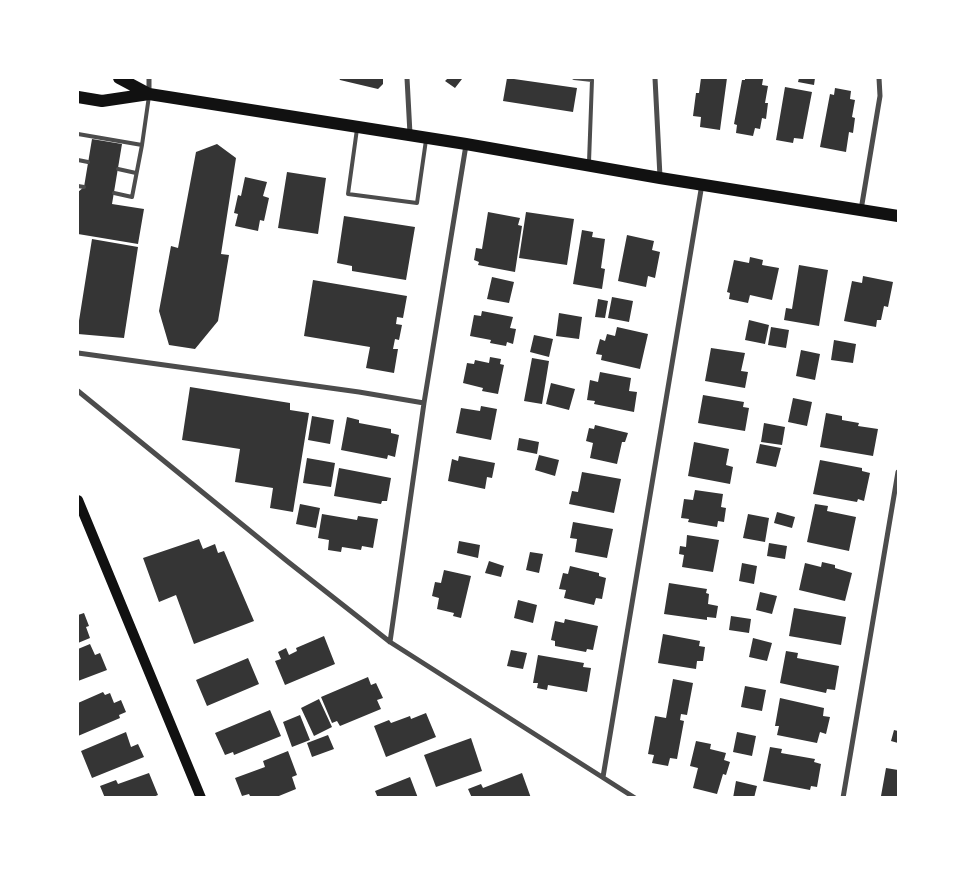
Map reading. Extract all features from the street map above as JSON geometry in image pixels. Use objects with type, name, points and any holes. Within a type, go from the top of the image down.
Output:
[{"type":"main road","points":[[119,78],[149,94]]},
{"type":"main road","points":[[78,97],[102,101],[149,94],[466,144],[660,178],[898,216]]},
{"type":"main road","points":[[78,500],[201,798]]},
{"type":"street","points":[[149,78],[149,94]]},
{"type":"street","points":[[407,78],[410,135]]},
{"type":"street","points":[[655,78],[660,178]]},
{"type":"street","points":[[861,210],[880,96],[879,78]]},
{"type":"street","points":[[390,642],[424,404],[466,144]]},
{"type":"street","points":[[603,777],[702,184]]},
{"type":"street","points":[[78,352],[359,392],[424,404]]},
{"type":"street","points":[[78,392],[286,561],[390,642],[635,798]]},
{"type":"street","points":[[843,798],[898,472]]},
{"type":"lane","points":[[574,78],[592,80],[589,165]]},
{"type":"lane","points":[[114,193],[132,197],[149,94]]},
{"type":"lane","points":[[358,127],[348,194],[417,203],[426,138]]},
{"type":"lane","points":[[78,134],[142,145]]},
{"type":"lane","points":[[78,160],[88,162]]},
{"type":"lane","points":[[118,169],[136,173]]},
{"type":"lane","points":[[78,186],[84,187]]},
{"type":"building","points":[[339,78],[383,78],[383,84],[378,89],[340,80]]},
{"type":"building","points":[[448,78],[462,79],[455,88],[445,81]]},
{"type":"building","points":[[507,78],[577,88],[573,112],[503,101]]},
{"type":"building","points":[[701,78],[727,78],[720,130],[700,127],[701,117],[693,116],[696,93],[699,93]]},
{"type":"building","points":[[745,78],[763,79],[762,85],[768,86],[765,103],[768,103],[766,119],[762,118],[760,129],[755,128],[753,136],[736,133],[737,125],[734,124],[742,80],[745,80]]},
{"type":"building","points":[[799,78],[815,78],[814,85],[798,82]]},
{"type":"building","points":[[785,87],[812,92],[803,139],[794,138],[793,143],[776,140]]},
{"type":"building","points":[[835,88],[851,91],[850,99],[855,100],[852,117],[855,118],[853,133],[849,132],[846,152],[820,147],[830,94],[834,95]]},
{"type":"building","points":[[92,139],[122,144],[112,204],[144,209],[138,244],[78,234],[78,192],[84,187]]},
{"type":"building","points":[[217,144],[236,158],[221,254],[229,255],[218,321],[195,349],[169,345],[159,311],[171,246],[178,248],[196,152]]},
{"type":"building","points":[[287,172],[326,178],[318,234],[278,228]]},
{"type":"building","points":[[245,177],[267,182],[263,196],[269,198],[264,221],[260,220],[258,231],[235,226],[238,214],[234,213],[238,195],[241,196]]},
{"type":"building","points":[[488,212],[520,218],[518,225],[522,226],[515,272],[478,265],[479,262],[474,260],[476,248],[482,249]]},
{"type":"building","points":[[526,212],[574,219],[567,265],[519,258]]},
{"type":"building","points":[[344,216],[415,227],[406,280],[352,271],[352,266],[337,263]]},
{"type":"building","points":[[582,230],[593,232],[592,237],[605,239],[601,268],[605,269],[602,289],[573,284]]},
{"type":"building","points":[[627,235],[654,241],[652,250],[660,252],[655,278],[648,276],[646,287],[618,281]]},
{"type":"building","points":[[92,239],[138,247],[124,338],[78,334]]},
{"type":"building","points":[[750,257],[763,260],[762,265],[779,268],[772,300],[750,295],[748,303],[729,299],[730,293],[727,292],[734,260],[749,263]]},
{"type":"building","points":[[799,265],[828,270],[819,326],[784,320],[786,308],[792,309]]},
{"type":"building","points":[[863,276],[893,282],[888,307],[884,306],[881,320],[877,320],[876,327],[844,321],[852,281],[862,283]]},
{"type":"building","points":[[492,277],[514,282],[509,303],[487,299]]},
{"type":"building","points":[[313,280],[407,296],[403,318],[397,317],[396,324],[402,325],[399,340],[395,339],[393,349],[398,349],[394,373],[366,368],[370,347],[304,336]]},
{"type":"building","points":[[612,297],[633,301],[629,322],[608,318]]},
{"type":"building","points":[[598,299],[608,301],[605,318],[595,317]]},
{"type":"building","points":[[482,311],[513,317],[510,328],[516,329],[513,344],[507,342],[506,346],[490,343],[491,340],[470,336],[474,315],[481,316]]},
{"type":"building","points":[[559,313],[582,317],[579,339],[556,336]]},
{"type":"building","points":[[749,320],[769,325],[765,344],[745,340]]},
{"type":"building","points":[[617,327],[648,334],[640,369],[601,360],[602,355],[596,354],[600,339],[605,341],[607,334],[615,336]]},
{"type":"building","points":[[771,327],[789,330],[786,348],[768,345]]},
{"type":"building","points":[[534,335],[553,339],[549,357],[530,352]]},
{"type":"building","points":[[834,340],[856,344],[853,363],[831,360]]},
{"type":"building","points":[[711,348],[745,353],[741,371],[748,372],[745,388],[705,381]]},
{"type":"building","points":[[801,350],[820,354],[815,380],[796,376]]},
{"type":"building","points":[[490,357],[501,359],[500,364],[504,365],[498,394],[482,391],[483,388],[463,383],[467,363],[474,364],[475,360],[489,363]]},
{"type":"building","points":[[532,358],[549,361],[542,404],[524,401]]},
{"type":"building","points":[[600,372],[631,378],[629,391],[637,392],[634,412],[594,404],[595,401],[587,400],[590,380],[598,382]]},
{"type":"building","points":[[551,383],[575,389],[569,410],[546,404]]},
{"type":"building","points":[[190,387],[290,403],[290,410],[309,413],[293,512],[270,508],[273,488],[235,482],[240,449],[182,440]]},
{"type":"building","points":[[703,395],[744,402],[743,407],[749,408],[745,431],[698,423]]},
{"type":"building","points":[[793,398],[812,402],[807,426],[788,422]]},
{"type":"building","points":[[481,406],[497,409],[491,440],[456,433],[461,408],[480,411]]},
{"type":"building","points":[[826,413],[842,416],[842,420],[859,423],[858,426],[878,429],[873,456],[820,447]]},
{"type":"building","points":[[312,416],[334,420],[330,444],[308,440]]},
{"type":"building","points":[[347,417],[359,420],[359,423],[391,429],[391,433],[399,435],[395,457],[388,455],[387,459],[341,450]]},
{"type":"building","points":[[764,423],[785,427],[782,445],[761,442]]},
{"type":"building","points":[[595,425],[628,433],[625,442],[622,442],[617,464],[590,458],[593,443],[586,441],[589,428],[594,429]]},
{"type":"building","points":[[519,438],[539,442],[537,454],[517,450]]},
{"type":"building","points":[[694,442],[729,449],[726,465],[733,467],[730,484],[688,476]]},
{"type":"building","points":[[760,444],[781,448],[776,467],[756,463]]},
{"type":"building","points":[[539,455],[559,460],[555,476],[535,470]]},
{"type":"building","points":[[459,456],[495,463],[492,478],[487,477],[485,489],[448,481],[452,459],[458,461]]},
{"type":"building","points":[[307,458],[335,463],[331,487],[303,483]]},
{"type":"building","points":[[820,460],[862,468],[862,471],[870,473],[864,501],[858,499],[857,502],[813,494]]},
{"type":"building","points":[[339,468],[391,478],[387,501],[382,501],[381,504],[334,496]]},
{"type":"building","points":[[582,472],[621,479],[614,513],[569,504],[572,491],[578,492]]},
{"type":"building","points":[[695,490],[723,494],[721,507],[726,508],[724,522],[718,521],[717,527],[688,522],[689,519],[681,518],[684,499],[693,500]]},
{"type":"building","points":[[300,504],[320,508],[316,528],[296,524]]},
{"type":"building","points":[[815,504],[828,506],[827,511],[856,517],[849,551],[807,542]]},
{"type":"building","points":[[777,512],[795,517],[792,528],[774,523]]},
{"type":"building","points":[[322,514],[357,520],[358,516],[378,519],[373,548],[362,546],[361,550],[342,547],[341,552],[328,550],[329,540],[318,538]]},
{"type":"building","points":[[748,514],[769,518],[765,542],[743,538]]},
{"type":"building","points":[[573,522],[613,529],[607,558],[575,552],[577,539],[570,538]]},
{"type":"building","points":[[687,535],[719,540],[713,572],[682,567],[684,555],[679,554],[680,546],[686,547]]},
{"type":"building","points":[[199,539],[203,549],[215,544],[218,553],[224,551],[254,621],[194,644],[176,595],[159,602],[143,558]]},
{"type":"building","points":[[459,541],[480,545],[478,558],[457,553]]},
{"type":"building","points":[[769,543],[787,546],[785,559],[767,556]]},
{"type":"building","points":[[530,552],[543,554],[539,573],[526,570]]},
{"type":"building","points":[[489,561],[504,566],[501,577],[485,573]]},
{"type":"building","points":[[822,562],[835,565],[835,568],[852,573],[845,601],[799,590],[805,563],[821,567]]},
{"type":"building","points":[[742,563],[757,566],[754,584],[739,581]]},
{"type":"building","points":[[570,566],[599,573],[599,576],[606,578],[602,599],[596,598],[594,605],[564,598],[566,590],[559,589],[563,573],[568,574]]},
{"type":"building","points":[[444,570],[471,576],[461,618],[453,616],[454,613],[437,609],[439,598],[432,596],[435,582],[441,583]]},
{"type":"building","points":[[669,583],[707,589],[706,593],[709,594],[708,604],[718,606],[716,618],[707,617],[707,620],[664,614]]},
{"type":"building","points":[[760,592],[777,596],[772,614],[756,610]]},
{"type":"building","points":[[518,600],[537,605],[533,623],[514,618]]},
{"type":"building","points":[[794,608],[846,617],[841,645],[789,636]]},
{"type":"building","points":[[84,613],[89,626],[86,627],[90,638],[78,643],[78,615]]},
{"type":"building","points":[[731,616],[751,619],[749,633],[729,630]]},
{"type":"building","points":[[565,619],[598,626],[593,650],[587,649],[586,652],[555,646],[555,641],[551,640],[555,621],[564,623]]},
{"type":"building","points":[[663,634],[700,641],[699,646],[705,647],[703,661],[697,661],[696,669],[658,663]]},
{"type":"building","points":[[324,636],[335,664],[285,685],[275,661],[281,659],[278,652],[286,648],[289,655],[297,651],[296,648]]},
{"type":"building","points":[[753,638],[772,643],[767,661],[749,657]]},
{"type":"building","points":[[90,644],[95,655],[100,653],[107,670],[78,681],[78,649]]},
{"type":"building","points":[[511,650],[527,653],[523,669],[507,666]]},
{"type":"building","points":[[786,651],[798,653],[797,658],[839,666],[835,690],[827,689],[826,693],[780,683]]},
{"type":"building","points":[[538,655],[584,663],[583,667],[591,668],[587,692],[548,685],[547,690],[537,688],[538,683],[533,683]]},
{"type":"building","points":[[248,658],[259,684],[207,706],[196,680]]},
{"type":"building","points":[[368,677],[371,685],[376,683],[383,698],[377,700],[381,709],[340,726],[337,721],[332,723],[321,697]]},
{"type":"building","points":[[673,679],[693,683],[687,715],[681,714],[680,720],[684,721],[677,759],[670,758],[668,766],[652,763],[654,755],[648,754],[655,716],[666,718]]},
{"type":"building","points":[[745,686],[766,690],[762,711],[741,707]]},
{"type":"building","points":[[103,692],[105,695],[110,693],[114,703],[121,700],[126,712],[119,715],[120,718],[78,736],[78,703]]},
{"type":"building","points":[[780,698],[824,708],[823,716],[830,717],[826,734],[820,732],[817,743],[777,735],[779,726],[775,726]]},
{"type":"building","points":[[319,699],[332,727],[314,736],[301,708]]},
{"type":"building","points":[[270,710],[281,736],[234,755],[233,752],[225,755],[215,733]]},
{"type":"building","points":[[426,713],[436,737],[386,757],[374,726],[389,720],[391,723],[410,716],[411,719]]},
{"type":"building","points":[[300,715],[310,740],[292,747],[283,722]]},
{"type":"building","points":[[894,730],[898,731],[898,743],[891,741]]},
{"type":"building","points":[[126,732],[131,747],[138,744],[144,757],[92,778],[81,751]]},
{"type":"building","points":[[737,732],[756,736],[752,756],[733,752]]},
{"type":"building","points":[[328,735],[334,749],[312,757],[307,743]]},
{"type":"building","points":[[471,738],[482,771],[436,787],[424,755]]},
{"type":"building","points":[[696,741],[711,744],[710,749],[726,753],[724,760],[730,762],[726,775],[723,774],[717,794],[693,788],[698,768],[690,766]]},
{"type":"building","points":[[770,747],[782,749],[781,753],[815,759],[814,762],[821,764],[817,787],[811,786],[810,790],[763,781]]},
{"type":"building","points":[[288,751],[297,775],[292,777],[296,789],[274,798],[251,798],[249,794],[242,796],[235,778],[265,767],[263,761]]},
{"type":"building","points":[[886,768],[898,770],[898,798],[881,796]]},
{"type":"building","points":[[149,773],[158,795],[151,798],[105,798],[100,786],[116,780],[118,784]]},
{"type":"building","points":[[522,773],[531,798],[472,798],[468,789],[481,784],[483,788]]},
{"type":"building","points":[[410,777],[418,798],[378,798],[375,791]]},
{"type":"building","points":[[736,781],[757,786],[754,798],[733,798]]}]
